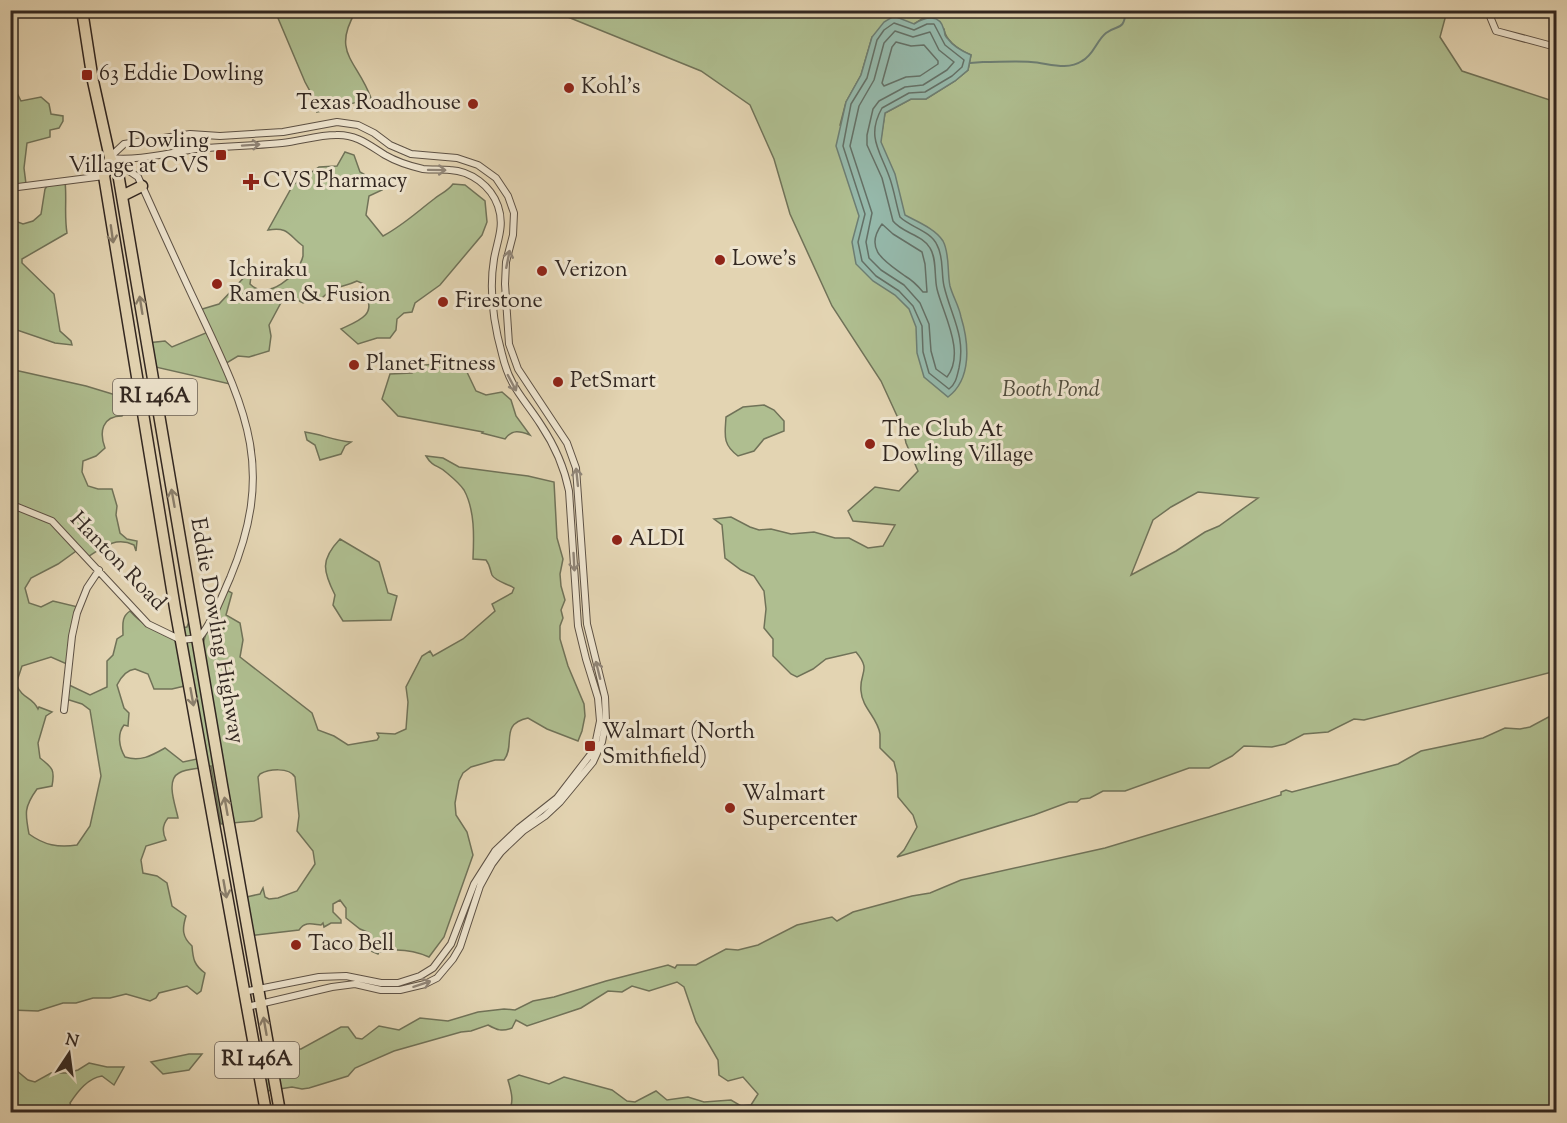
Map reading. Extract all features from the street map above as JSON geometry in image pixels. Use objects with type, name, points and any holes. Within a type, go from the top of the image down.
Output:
[{"type":"main road","name":"Eddie Dowling Highway","points":[[82,10],[93,81],[110,158],[118,173],[123,196],[222,785],[260,988],[280,1113]]},
{"type":"main road","name":"Eddie Dowling Highway","points":[[110,158],[104,176],[123,303],[266,1113]]},
{"type":"main road","points":[[123,196],[142,186]]},
{"type":"street","points":[[1490,10],[1489,14],[1496,31],[1557,47]]},
{"type":"street","points":[[110,158],[124,144],[190,134],[283,132],[337,122],[358,125],[411,154],[457,158],[477,165],[496,178],[508,195],[514,213],[505,284],[509,344],[518,369],[567,443],[576,468],[587,624],[605,697],[606,721],[602,742],[593,762],[560,802],[523,831],[492,864],[480,886],[460,948],[437,978],[425,984],[399,990],[381,990],[355,984],[332,987],[247,1007]]},
{"type":"street","points":[[110,158],[129,160],[197,149],[284,143],[337,134],[355,137],[403,164],[426,169],[453,170],[469,174],[480,181],[491,192],[499,208],[501,233],[494,259],[492,286],[499,345],[506,373],[519,397],[540,423],[557,451],[566,474],[572,523],[578,626],[598,698],[600,721],[594,750],[557,798],[519,828],[495,851],[474,884],[451,944],[433,968],[420,976],[398,983],[330,976],[243,992]]},
{"type":"street","points":[[110,158],[138,177],[234,386],[248,426],[252,453],[253,485],[249,522],[236,561],[208,626],[198,638],[181,640]]},
{"type":"street","points":[[10,188],[104,176]]},
{"type":"street","name":"Hanton Road","points":[[10,504],[52,521],[148,624],[181,640]]},
{"type":"street","points":[[64,710],[77,613],[87,588],[99,570]]},
{"type":"street","points":[[330,976],[332,987]]},
{"type":"green space","points":[[275,11],[356,11],[349,25],[346,47],[371,98],[317,112],[318,106],[305,82]]},
{"type":"green space","points":[[553,11],[1447,11],[1440,37],[1462,71],[1556,102],[1556,671],[1364,720],[1354,719],[1328,732],[1304,734],[1285,744],[1272,747],[1244,746],[1232,756],[1209,768],[1189,768],[1125,791],[1103,791],[1090,798],[1069,802],[897,857],[904,850],[917,827],[913,815],[898,797],[894,762],[880,748],[879,728],[862,697],[861,685],[864,668],[861,658],[856,652],[826,659],[797,677],[791,674],[773,656],[773,639],[764,628],[766,609],[764,591],[754,576],[725,558],[722,525],[714,519],[731,517],[759,530],[771,529],[791,534],[814,532],[835,538],[849,538],[868,548],[883,546],[895,525],[853,521],[848,511],[875,487],[899,491],[918,471],[906,443],[903,429],[881,381],[832,306],[790,214],[774,159],[750,105],[701,71]],"holes":[[[925,17],[944,29],[945,34],[954,45],[971,55],[968,70],[926,99],[911,99],[885,113],[880,144],[840,125],[846,102],[861,75],[872,37],[914,24]],[[1198,492],[1258,498],[1219,526],[1131,575],[1153,520]]]},
{"type":"green space","points":[[10,88],[17,93],[21,101],[41,97],[49,104],[51,114],[63,116],[63,121],[59,128],[50,130],[50,137],[27,143],[24,168],[26,184],[10,187]]},
{"type":"green space","points":[[345,152],[354,155],[360,172],[374,180],[382,190],[369,196],[366,215],[383,236],[453,184],[465,185],[485,201],[487,222],[482,235],[440,285],[415,303],[412,312],[404,313],[397,319],[396,330],[390,338],[377,338],[358,344],[341,329],[364,317],[369,308],[365,295],[366,288],[364,284],[357,281],[335,288],[322,298],[303,303],[292,297],[283,299],[269,325],[271,336],[269,351],[249,357],[238,356],[223,365],[230,384],[151,366],[147,343],[165,341],[172,347],[206,333],[208,330],[199,310],[219,304],[252,269],[250,284],[257,289],[273,288],[289,278],[300,263],[303,246],[285,231],[268,230],[293,185],[319,167],[337,166]]},
{"type":"green space","points":[[65,181],[67,233],[22,259],[22,263],[54,294],[60,331],[71,341],[72,345],[55,343],[11,328],[10,219],[23,224],[33,221],[41,214],[45,189],[50,182]]},
{"type":"green space","points":[[445,363],[466,370],[476,391],[486,395],[502,392],[511,400],[516,416],[530,435],[516,432],[505,439],[483,432],[398,416],[382,399],[390,374],[412,373],[425,365]]},
{"type":"green space","points":[[10,369],[86,386],[142,403],[141,406],[126,410],[122,416],[106,422],[102,431],[105,448],[96,456],[83,461],[82,472],[88,486],[112,489],[117,506],[116,515],[120,533],[127,539],[137,541],[136,551],[134,545],[121,542],[103,547],[86,558],[79,549],[58,564],[31,578],[25,588],[29,603],[41,607],[53,601],[78,607],[69,665],[51,657],[22,666],[16,684],[38,709],[39,707],[52,712],[46,716],[38,743],[40,758],[52,770],[52,786],[37,789],[26,815],[29,834],[51,845],[77,845],[90,826],[101,776],[90,710],[82,704],[66,699],[67,684],[90,695],[107,687],[107,661],[113,655],[117,639],[123,635],[124,619],[127,613],[130,611],[152,629],[178,640],[181,628],[187,627],[192,613],[202,647],[213,610],[225,589],[232,593],[226,615],[240,623],[243,640],[240,657],[312,713],[318,730],[348,745],[377,740],[379,737],[377,733],[395,734],[406,729],[408,702],[406,687],[422,656],[430,651],[433,656],[463,639],[495,611],[492,604],[512,593],[514,588],[492,575],[486,560],[473,559],[473,524],[468,498],[458,483],[444,470],[431,463],[426,456],[443,458],[459,467],[528,476],[554,482],[557,538],[563,559],[560,574],[561,586],[565,600],[561,610],[563,618],[560,626],[560,639],[568,666],[584,704],[585,716],[582,731],[578,741],[547,729],[528,718],[519,721],[511,730],[509,748],[504,760],[495,760],[471,767],[463,773],[459,781],[455,803],[456,815],[467,832],[473,855],[444,937],[429,957],[405,950],[392,950],[378,954],[371,951],[370,933],[360,929],[346,918],[346,908],[340,900],[333,904],[333,912],[341,923],[331,923],[324,927],[323,923],[321,925],[309,924],[299,930],[248,936],[242,898],[260,894],[263,888],[265,897],[269,899],[297,891],[315,864],[313,851],[297,831],[299,816],[295,777],[292,774],[279,770],[260,774],[258,777],[262,817],[254,821],[221,824],[211,766],[186,770],[175,776],[172,794],[178,818],[168,818],[163,829],[166,840],[146,846],[141,860],[143,873],[157,876],[167,883],[172,906],[186,916],[185,936],[192,946],[196,964],[205,973],[201,991],[197,994],[187,986],[159,993],[150,1001],[126,994],[110,998],[93,998],[76,1003],[63,1003],[38,1011],[11,1010]],"holes":[[[135,669],[148,674],[154,689],[172,689],[189,685],[202,758],[183,762],[165,748],[145,757],[136,759],[125,757],[120,745],[120,736],[124,725],[128,726],[129,713],[124,708],[117,685],[124,674],[129,671]]]},
{"type":"green space","points":[[764,405],[774,410],[784,421],[784,431],[764,439],[754,451],[738,456],[727,443],[726,417],[743,407]]},
{"type":"green space","points":[[305,432],[351,442],[345,446],[341,454],[320,460],[315,445],[307,440]]},
{"type":"green space","points":[[340,539],[379,562],[388,593],[397,596],[391,620],[343,621],[333,605],[335,595],[326,572],[326,560]]},
{"type":"green space","points":[[1556,713],[1556,1112],[508,1112],[512,1100],[508,1080],[519,1075],[549,1084],[564,1077],[612,1090],[627,1101],[635,1102],[656,1091],[667,1100],[688,1097],[704,1102],[731,1100],[741,1106],[751,1105],[758,1094],[743,1077],[728,1081],[719,1075],[718,1060],[696,1022],[684,987],[677,982],[649,991],[632,986],[622,992],[608,991],[581,1008],[527,1026],[516,1020],[512,1028],[505,1030],[488,1025],[394,1051],[355,1068],[348,1076],[309,1088],[292,1087],[261,1092],[253,1048],[301,1049],[341,1027],[348,1027],[356,1038],[362,1039],[379,1026],[399,1030],[420,1018],[448,1021],[478,1012],[515,1010],[533,1001],[668,965],[675,968],[677,965],[696,965],[726,949],[738,950],[758,945],[797,925],[832,917],[837,921],[853,912],[930,893],[961,880],[1105,848],[1281,795],[1281,792],[1286,790],[1292,792],[1398,764],[1421,751],[1483,738],[1505,728],[1530,727]]},
{"type":"green space","points":[[189,1054],[202,1054],[189,1070],[163,1074],[151,1062]]},
{"type":"green space","points":[[89,1063],[107,1067],[124,1067],[114,1085],[102,1076],[92,1079],[80,1090],[70,1103],[73,1111],[83,1112],[11,1112],[11,1066],[28,1080],[35,1082],[51,1073],[67,1073],[78,1070]]},
{"type":"water","name":"Booth Pond","points":[[894,16],[914,24],[927,18],[936,19],[942,25],[945,36],[950,42],[971,55],[968,70],[955,81],[926,99],[911,99],[885,113],[881,142],[895,174],[905,215],[936,233],[943,241],[947,252],[950,286],[960,313],[967,349],[965,371],[956,389],[948,397],[924,377],[917,353],[916,327],[909,309],[895,295],[873,281],[856,264],[852,242],[859,216],[836,146],[846,102],[861,75],[872,37],[884,22]]},
{"type":"waterway","points":[[984,62],[1025,62],[1064,66],[1076,64],[1089,55],[1106,33],[1122,25],[1126,10]]},
{"type":"waterway","points":[[970,63],[983,62]]},
{"type":"place","name":"63 Eddie Dowling","points":[[87,75]]},
{"type":"place","name":"Kohl's","points":[[569,88]]},
{"type":"place","name":"Texas Roadhouse","points":[[473,104]]},
{"type":"place","name":"Dowling Village at CVS","points":[[221,155]]},
{"type":"place","name":"CVS Pharmacy","points":[[251,182]]},
{"type":"place","name":"Lowe's","points":[[720,260]]},
{"type":"place","name":"Verizon","points":[[542,271]]},
{"type":"place","name":"Ichiraku Ramen & Fusion","points":[[217,284]]},
{"type":"place","name":"Firestone","points":[[443,302]]},
{"type":"place","name":"Planet Fitness","points":[[354,365]]},
{"type":"place","name":"PetSmart","points":[[558,382]]},
{"type":"place","name":"The Club At Dowling Village","points":[[870,444]]},
{"type":"place","name":"ALDI","points":[[617,540]]},
{"type":"place","name":"Walmart (North Smithfield)","points":[[590,746]]},
{"type":"place","name":"Walmart Supercenter","points":[[730,808]]},
{"type":"place","name":"Taco Bell","points":[[296,945]]}]
